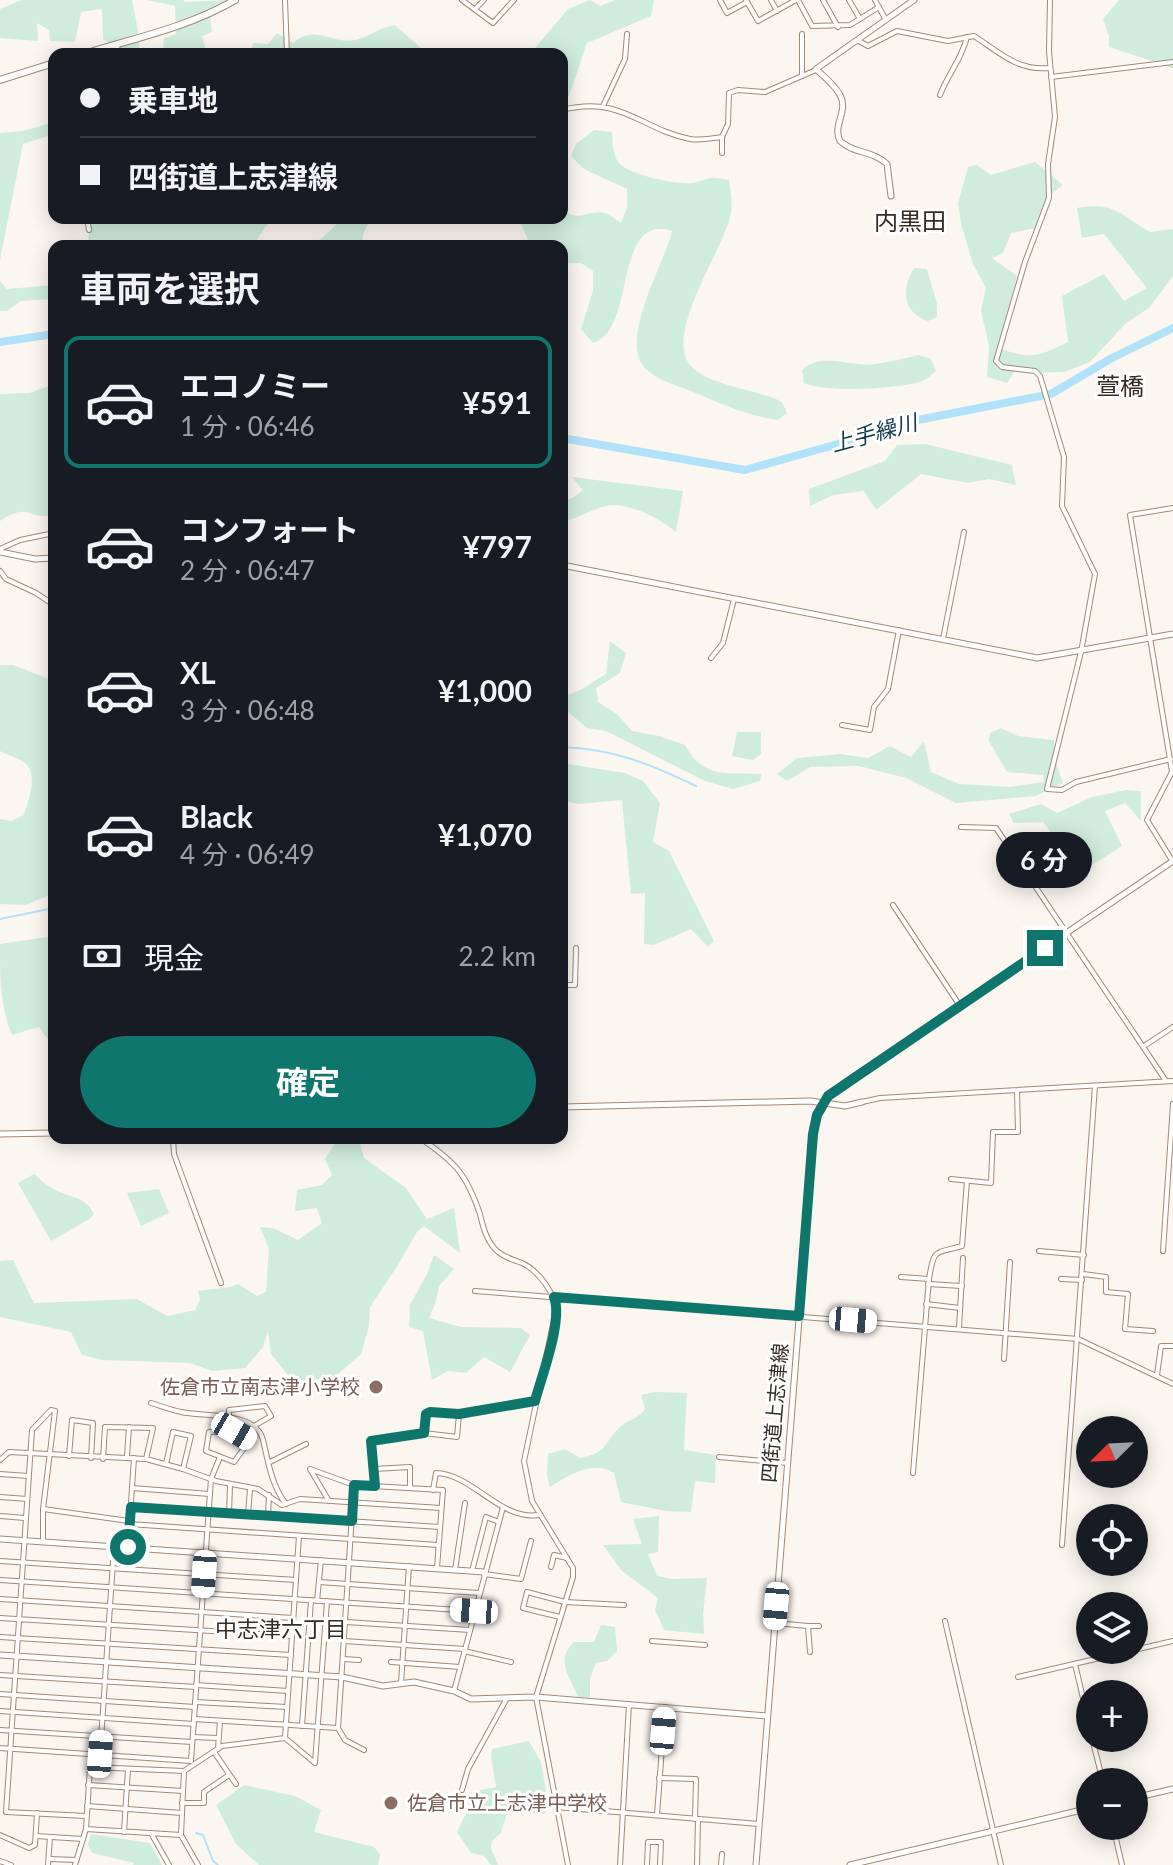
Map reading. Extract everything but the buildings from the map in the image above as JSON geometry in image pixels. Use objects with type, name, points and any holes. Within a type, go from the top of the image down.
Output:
[{"type":"main road","points":[[110,48],[206,15],[235,0]]},
{"type":"main road","points":[[0,80],[48,65]]},
{"type":"street","points":[[285,0],[287,48]]},
{"type":"street","points":[[462,0],[493,23],[514,0]]},
{"type":"street","points":[[475,9],[484,0]]},
{"type":"street","points":[[720,0],[727,13],[746,1],[758,21],[797,0],[812,26],[850,25],[879,7]]},
{"type":"street","points":[[771,0],[777,11]]},
{"type":"street","points":[[823,0],[838,27]]},
{"type":"street","points":[[849,0],[860,20]]},
{"type":"street","points":[[875,0],[886,20]]},
{"type":"street","points":[[722,153],[722,137],[728,124],[729,93],[738,90],[765,92],[816,69],[914,0]]},
{"type":"street","points":[[1050,0],[1050,68],[1055,117],[1048,164],[1049,198],[1025,262],[996,361],[1006,369],[1035,371],[1040,376],[1064,457],[1062,506],[1095,574],[1081,652],[1047,789],[1062,790],[1076,782],[1171,759]]},
{"type":"street","points":[[857,40],[868,46],[897,31],[948,41],[976,36],[1003,58],[1025,67],[1050,68]]},
{"type":"street","points":[[603,106],[625,59],[627,34]]},
{"type":"street","points":[[802,34],[802,76]]},
{"type":"street","points":[[940,95],[960,60],[967,37]]},
{"type":"street","points":[[114,45],[117,48]]},
{"type":"street","points":[[1051,77],[1173,62]]},
{"type":"street","points":[[816,69],[843,100],[837,129],[840,141],[851,149],[875,155],[887,164],[891,196]]},
{"type":"street","points":[[568,109],[583,105],[603,106],[688,139],[722,137]]},
{"type":"street","points":[[88,224],[89,230]]},
{"type":"street","points":[[823,1103],[843,1084],[1173,861],[1147,820],[1172,775],[1130,515],[1173,508]]},
{"type":"street","points":[[943,639],[964,532]]},
{"type":"street","points":[[0,551],[20,540],[48,534]]},
{"type":"street","points":[[0,551],[35,559],[48,558]]},
{"type":"street","points":[[568,566],[1037,658],[1173,634]]},
{"type":"street","points":[[0,571],[6,579],[48,601]]},
{"type":"street","points":[[711,658],[723,643],[734,599]]},
{"type":"street","points":[[842,725],[870,730],[874,707],[888,689],[899,630]]},
{"type":"street","points":[[961,827],[996,828],[1166,1081]]},
{"type":"street","points":[[893,905],[960,1006]]},
{"type":"street","points":[[568,985],[575,985],[576,948]]},
{"type":"street","points":[[1144,1046],[1173,1027]]},
{"type":"street","points":[[568,1107],[810,1101],[845,1106],[874,1099],[1173,1081]]},
{"type":"street","points":[[1062,1545],[1095,1086]]},
{"type":"street","points":[[951,1179],[991,1183],[993,1132],[1018,1132],[1017,1091]]},
{"type":"street","name":"四街道上志津線","points":[[756,1865],[813,1134],[823,1103]]},
{"type":"street","points":[[1163,1251],[1173,1104]]},
{"type":"street","points":[[0,1134],[48,1133]]},
{"type":"street","points":[[173,1144],[174,1154],[221,1283]]},
{"type":"street","points":[[428,1144],[455,1164],[466,1179],[494,1248],[502,1255],[530,1267],[557,1305],[524,1461],[527,1487],[539,1515],[573,1568],[573,1577],[536,1697],[568,1865]]},
{"type":"street","points":[[913,1473],[932,1257],[937,1251],[962,1246],[967,1180]]},
{"type":"street","points":[[1039,1251],[1084,1255]]},
{"type":"street","points":[[958,1329],[963,1258]]},
{"type":"street","points":[[1004,1359],[1010,1262]]},
{"type":"street","points":[[901,1277],[962,1286]]},
{"type":"street","points":[[1061,1279],[1106,1277],[1106,1292],[1128,1294],[1125,1329],[1153,1331]]},
{"type":"street","points":[[475,1291],[1078,1339],[1173,1384]]},
{"type":"street","points":[[926,1304],[960,1308]]},
{"type":"street","points":[[1157,1375],[1161,1346],[1173,1346]]},
{"type":"street","points":[[424,1433],[428,1412],[459,1414],[535,1401]]},
{"type":"street","points":[[151,1403],[179,1412],[246,1420],[263,1436],[277,1491],[286,1504]]},
{"type":"street","points":[[229,1418],[229,1410],[265,1406],[271,1416],[254,1426]]},
{"type":"street","points":[[43,1542],[43,1509],[55,1411],[51,1410],[32,1430],[6,1812],[86,1816]]},
{"type":"street","points":[[375,1486],[371,1441],[424,1433],[457,1437],[459,1414]]},
{"type":"street","points":[[69,1456],[72,1420],[93,1423],[91,1458]]},
{"type":"street","points":[[103,1459],[105,1427],[153,1428],[146,1459]]},
{"type":"street","points":[[127,1457],[129,1427]]},
{"type":"street","points":[[234,1431],[250,1440],[234,1462],[220,1457],[206,1451],[209,1432],[234,1431]]},
{"type":"street","points":[[166,1464],[173,1432],[191,1436],[183,1469]]},
{"type":"street","points":[[270,1462],[306,1444]]},
{"type":"street","points":[[0,1460],[9,1452],[146,1459],[230,1485],[262,1490],[282,1505],[295,1499],[441,1508]]},
{"type":"street","points":[[0,1748],[191,1761],[211,1479],[220,1457]]},
{"type":"street","points":[[719,1457],[787,1463]]},
{"type":"street","points":[[128,1547],[134,1458]]},
{"type":"street","points":[[373,1469],[410,1467],[410,1488]]},
{"type":"street","points":[[329,1501],[310,1469],[354,1485],[443,1490],[437,1568]]},
{"type":"street","points":[[433,1490],[436,1473],[448,1473],[503,1507],[524,1516],[539,1515]]},
{"type":"street","points":[[0,1474],[28,1476]]},
{"type":"street","points":[[229,1513],[230,1485]]},
{"type":"street","points":[[354,1485],[338,1728],[345,1740],[364,1750]]},
{"type":"street","points":[[132,1488],[210,1494]]},
{"type":"street","points":[[248,1514],[250,1488]]},
{"type":"street","points":[[268,1515],[269,1495]]},
{"type":"street","points":[[0,1497],[27,1499]]},
{"type":"street","points":[[455,1570],[465,1503]]},
{"type":"street","points":[[131,1507],[440,1527]]},
{"type":"street","points":[[454,1691],[503,1507]]},
{"type":"street","points":[[43,1509],[129,1523],[438,1545]]},
{"type":"street","points":[[0,1516],[25,1518]]},
{"type":"street","points":[[472,1571],[486,1517],[499,1522]]},
{"type":"street","points":[[285,1738],[299,1536]]},
{"type":"street","points":[[0,1539],[437,1568],[521,1579],[531,1541]]},
{"type":"street","points":[[100,1754],[114,1547]]},
{"type":"street","points":[[551,1567],[554,1555],[569,1559]]},
{"type":"street","points":[[302,1726],[321,1560]]},
{"type":"street","points":[[0,1561],[296,1580]]},
{"type":"street","points":[[401,1684],[409,1566]]},
{"type":"street","points":[[0,1580],[474,1611]]},
{"type":"street","points":[[319,1582],[479,1593]]},
{"type":"street","points":[[560,1617],[523,1608],[527,1592],[565,1602],[624,1605]]},
{"type":"street","points":[[0,1599],[293,1618]]},
{"type":"street","points":[[50,1837],[48,1862],[75,1862],[86,1829],[90,1767],[184,1771],[222,1746],[285,1738],[315,1763],[327,1601]]},
{"type":"street","points":[[0,1618],[292,1636]]},
{"type":"street","points":[[945,1621],[1001,1865]]},
{"type":"street","points":[[346,1622],[470,1630]]},
{"type":"street","points":[[775,1623],[819,1626]]},
{"type":"street","points":[[808,1626],[810,1652]]},
{"type":"street","points":[[0,1637],[291,1655]]},
{"type":"street","points":[[344,1641],[465,1650],[511,1662]]},
{"type":"street","points":[[652,1641],[705,1645]]},
{"type":"street","points":[[1148,1647],[1173,1641]]},
{"type":"street","points":[[0,1655],[342,1677],[383,1686],[414,1682],[454,1691],[471,1699],[536,1697],[767,1716]]},
{"type":"street","points":[[343,1659],[359,1660]]},
{"type":"street","points":[[391,1662],[460,1667]]},
{"type":"street","points":[[1018,1677],[1075,1664],[1079,1680]]},
{"type":"street","points":[[0,1675],[288,1691]]},
{"type":"street","points":[[0,1694],[287,1707]]},
{"type":"street","points":[[462,1790],[468,1769],[507,1698]]},
{"type":"street","points":[[620,1865],[629,1704]]},
{"type":"street","points":[[657,1815],[665,1707]]},
{"type":"street","points":[[0,1711],[338,1728]]},
{"type":"street","points":[[220,1721],[216,1751],[236,1784]]},
{"type":"street","points":[[0,1730],[218,1738]]},
{"type":"street","points":[[0,1761],[9,1761]]},
{"type":"street","points":[[124,1832],[128,1769]]},
{"type":"street","points":[[184,1771],[181,1835],[198,1865]]},
{"type":"street","points":[[182,1803],[204,1803],[204,1792],[229,1775]]},
{"type":"street","points":[[0,1778],[8,1779]]},
{"type":"street","points":[[659,1778],[696,1779],[697,1865]]},
{"type":"street","points":[[88,1785],[183,1791]]},
{"type":"street","points":[[1148,1795],[1173,1789]]},
{"type":"street","points":[[0,1796],[7,1796]]},
{"type":"street","points":[[87,1806],[182,1813]]},
{"type":"street","points":[[556,1807],[759,1824]]},
{"type":"street","points":[[850,1865],[882,1862],[1076,1811]]},
{"type":"street","points":[[0,1835],[29,1848],[35,1845],[37,1813]]},
{"type":"street","points":[[86,1829],[181,1835]]},
{"type":"street","points":[[151,1833],[169,1865]]},
{"type":"street","points":[[36,1836],[83,1839]]},
{"type":"street","points":[[1116,1840],[1122,1865]]},
{"type":"street","points":[[647,1865],[648,1842],[661,1842],[660,1865]]},
{"type":"street","points":[[721,1865],[722,1854]]},
{"type":"street","points":[[0,1861],[11,1865]]},
{"type":"green space","points":[[22,0],[132,0],[139,48],[108,48],[108,42],[103,39],[102,9],[81,12],[75,42],[50,41],[49,30],[37,23],[38,41],[0,38],[0,9]]},
{"type":"green space","points":[[147,0],[228,0],[209,10],[212,32],[202,36],[205,48],[163,48],[164,38],[176,34],[175,6]]},
{"type":"green space","points":[[590,0],[600,6],[615,0],[654,0],[651,16],[587,43],[568,97],[568,48],[535,48],[568,9]]},
{"type":"green space","points":[[1119,0],[1173,0],[1173,68],[1109,47],[1103,19]]},
{"type":"green space","points":[[395,25],[421,48],[252,48],[254,43],[268,44],[277,33],[293,43],[310,35],[350,41]]},
{"type":"green space","points":[[48,124],[48,136],[23,144],[0,260],[0,133]]},
{"type":"green space","points":[[594,130],[612,132],[617,160],[633,171],[676,182],[692,183],[712,178],[729,180],[730,217],[689,314],[684,352],[691,366],[699,373],[782,402],[787,413],[778,420],[744,412],[662,380],[647,370],[639,358],[639,323],[672,231],[653,230],[641,239],[632,255],[615,317],[607,334],[593,343],[581,329],[593,291],[593,271],[581,263],[568,263],[568,240],[528,240],[521,224],[568,224],[568,213],[577,216],[598,212],[621,223],[627,208],[627,189],[584,169],[571,156],[576,144]]},
{"type":"green space","points":[[1035,162],[1063,185],[1047,197],[1035,228],[1011,233],[1003,253],[992,258],[1017,276],[1001,349],[1021,355],[1036,355],[1068,342],[1062,296],[1104,274],[1124,301],[1147,288],[1104,234],[1082,238],[1077,208],[1109,208],[1150,232],[1173,229],[1173,276],[1149,308],[1126,323],[1090,362],[1064,372],[1031,373],[1017,368],[1007,383],[987,377],[989,347],[981,310],[986,288],[973,264],[958,204],[968,167],[977,165],[991,175]]},
{"type":"green space","points":[[90,224],[268,224],[256,240],[88,240]]},
{"type":"green space","points":[[368,224],[362,240],[320,240],[335,226]]},
{"type":"green space","points":[[914,268],[927,269],[937,304],[937,317],[928,321],[913,312],[906,299],[907,284]]},
{"type":"green space","points":[[0,281],[7,289],[48,286],[48,299],[21,301],[7,311],[0,311]]},
{"type":"green space","points":[[919,355],[931,359],[936,371],[920,382],[861,389],[804,383],[802,370],[818,362],[866,365]]},
{"type":"green space","points":[[48,386],[48,516],[17,512],[0,521],[0,394],[30,393]]},
{"type":"green space","points":[[925,444],[1012,465],[1016,485],[989,479],[968,483],[921,474],[876,510],[864,491],[833,495],[810,506],[809,489],[885,461],[897,445]]},
{"type":"green space","points":[[572,477],[683,491],[676,532],[646,513],[611,505],[568,520],[568,500],[583,490]]},
{"type":"green space","points":[[610,641],[626,653],[620,673],[596,688],[598,702],[617,714],[632,731],[685,745],[692,756],[708,769],[761,774],[760,781],[733,789],[705,781],[606,731],[587,728],[568,712],[568,695],[606,674]]},
{"type":"green space","points":[[0,665],[13,665],[48,679],[48,896],[26,905],[0,904],[0,819],[11,821],[24,815],[32,781],[25,763],[0,751]]},
{"type":"green space","points":[[1001,728],[1018,736],[1054,740],[1063,783],[1036,796],[956,803],[906,778],[859,766],[810,767],[787,781],[777,774],[797,758],[840,754],[868,758],[890,746],[911,757],[924,741],[931,772],[959,784],[1010,787],[1044,782],[1043,775],[1007,772],[989,741],[990,733]]},
{"type":"green space","points":[[737,732],[761,732],[761,754],[753,760],[732,756]]},
{"type":"green space","points":[[568,764],[625,773],[643,781],[660,803],[653,842],[669,851],[714,941],[708,947],[691,929],[654,945],[644,944],[645,893],[631,894],[622,800],[578,804],[568,802]]},
{"type":"green space","points":[[1126,790],[1141,791],[1141,821],[1125,803],[1105,811],[1122,846],[1081,872],[1043,822],[1014,823],[1009,814],[1041,804],[1057,813],[1092,797]]},
{"type":"green space","points":[[48,937],[48,1040],[39,1027],[12,1035],[3,1002],[0,944]]},
{"type":"green space","points":[[334,1144],[360,1144],[364,1158],[406,1188],[427,1219],[454,1208],[460,1253],[424,1226],[417,1232],[370,1307],[369,1326],[361,1354],[308,1400],[271,1354],[268,1331],[263,1347],[245,1368],[212,1371],[190,1363],[103,1360],[82,1355],[71,1332],[0,1317],[0,1261],[13,1260],[34,1303],[137,1299],[167,1316],[195,1310],[200,1300],[198,1291],[238,1284],[257,1296],[266,1292],[269,1249],[260,1227],[273,1228],[298,1240],[322,1223],[317,1208],[295,1211],[297,1190],[322,1185],[332,1175],[325,1159]]},
{"type":"green space","points":[[34,1174],[56,1190],[86,1203],[94,1214],[51,1241],[18,1183]]},
{"type":"green space","points":[[159,1189],[169,1213],[141,1226],[127,1193]]},
{"type":"green space","points":[[434,1255],[454,1269],[439,1286],[429,1318],[461,1327],[521,1328],[530,1335],[510,1372],[484,1357],[466,1373],[448,1371],[432,1380],[423,1331],[409,1327],[410,1305]]},
{"type":"green space","points":[[687,1393],[684,1450],[716,1455],[715,1483],[695,1481],[691,1512],[666,1511],[621,1502],[614,1473],[606,1469],[590,1468],[574,1473],[550,1487],[548,1454],[565,1449],[580,1458],[596,1453],[619,1428],[645,1409],[641,1395]]},
{"type":"green space","points":[[659,1516],[658,1552],[648,1554],[657,1576],[707,1578],[704,1634],[664,1630],[655,1610],[658,1598],[622,1571],[603,1545],[642,1544],[633,1519]]},
{"type":"green space","points":[[601,1625],[615,1627],[617,1651],[607,1661],[596,1663],[590,1678],[590,1697],[578,1697],[566,1669],[565,1656],[574,1642],[594,1642]]},
{"type":"green space","points":[[529,1741],[541,1762],[549,1809],[544,1814],[508,1810],[501,1833],[492,1841],[491,1848],[498,1865],[491,1865],[484,1856],[471,1853],[457,1832],[469,1807],[469,1796],[496,1787],[492,1749]]},
{"type":"green space","points":[[244,1785],[295,1796],[321,1810],[314,1832],[374,1847],[380,1854],[378,1865],[259,1865],[236,1844],[216,1805]]},
{"type":"green space","points":[[91,1834],[150,1843],[162,1865],[133,1865],[92,1853],[88,1845]]},
{"type":"waterway","name":"上手繰川","points":[[568,439],[745,470],[838,444],[887,426],[1051,394],[1112,358],[1173,328]]},
{"type":"waterway","name":"上手繰川","points":[[0,342],[48,335]]},
{"type":"waterway","points":[[568,747],[631,759],[696,786]]},
{"type":"waterway","points":[[0,919],[48,909]]},
{"type":"waterway","points":[[196,1833],[203,1835],[213,1861],[218,1865]]},
{"type":"place","name":"佐倉市立南志津小学校","points":[[376,1387]]},
{"type":"place","name":"佐倉市立上志津中学校","points":[[391,1803]]},
{"type":"district","name":"内黒田","points":[[910,222]]},
{"type":"district","name":"萱橋","points":[[1120,387]]},
{"type":"district","name":"中志津六丁目","points":[[281,1629]]},
{"type":"route","points":[[128,1547],[131,1507],[352,1521],[354,1485],[375,1486],[371,1441],[424,1433],[426,1414],[430,1412],[459,1414],[535,1401],[552,1336],[557,1305],[554,1297],[799,1316],[813,1134],[823,1103],[843,1084],[1045,948]]}]
